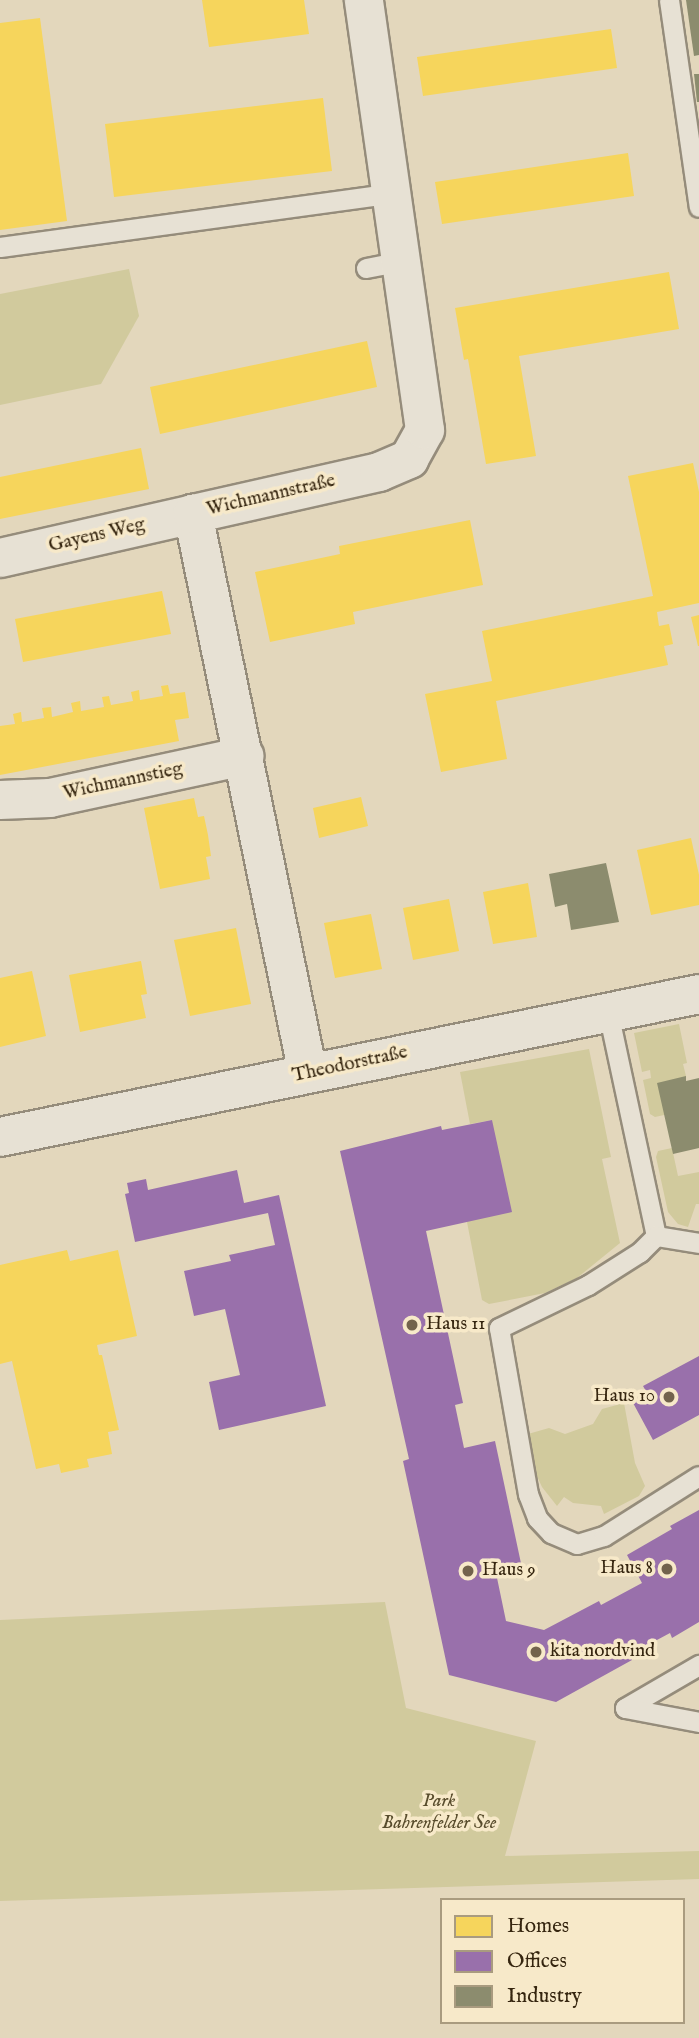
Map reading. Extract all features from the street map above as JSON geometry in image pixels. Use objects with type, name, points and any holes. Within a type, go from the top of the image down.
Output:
[{"type":"street","name":"Wichmannstraße","points":[[308,1074],[245,756],[193,514],[379,471],[409,459],[425,430],[384,264],[392,193],[364,0]]},
{"type":"street","name":"Gayens Weg","points":[[0,558],[193,514]]},
{"type":"street","name":"Wichmannstieg","points":[[0,800],[50,797],[245,756]]},
{"type":"street","name":"Theodorstraße","points":[[0,1137],[699,994]]},
{"type":"lane","points":[[669,0],[699,207]]},
{"type":"lane","points":[[0,247],[392,193]]},
{"type":"lane","points":[[608,1012],[656,1236]]},
{"type":"lane","points":[[656,1236],[699,1243]]},
{"type":"lane","points":[[656,1236],[640,1252],[589,1285],[499,1328],[528,1494],[537,1518],[551,1533],[566,1542],[588,1543],[604,1536],[699,1476]]},
{"type":"lane","points":[[699,1665],[625,1708],[699,1722]]},
{"type":"green space","points":[[129,269],[139,316],[101,384],[0,405],[0,294]]},
{"type":"green space","points":[[679,1024],[687,1063],[683,1064],[686,1076],[664,1115],[655,1117],[650,1114],[643,1080],[651,1078],[650,1070],[642,1072],[634,1033]]},
{"type":"green space","points":[[589,1049],[611,1157],[602,1159],[620,1243],[577,1278],[545,1293],[489,1304],[482,1300],[467,1222],[492,1120],[470,1124],[460,1072]]},
{"type":"green space","points":[[672,1148],[678,1176],[699,1172],[699,1204],[696,1204],[688,1227],[678,1224],[668,1212],[656,1157],[658,1151]]},
{"type":"green space","points":[[624,1403],[635,1463],[645,1486],[639,1496],[604,1514],[601,1506],[573,1503],[564,1497],[557,1506],[542,1487],[536,1474],[528,1434],[549,1428],[565,1434],[593,1424],[602,1409]]},
{"type":"green space","name":"Park Bahrenfelder See","points":[[385,1602],[406,1708],[536,1741],[505,1856],[699,1851],[699,1879],[0,1901],[0,1620]]},
{"type":"building: Homes","points":[[202,0],[304,0],[309,34],[209,47]]},
{"type":"building: Homes","points":[[40,18],[67,221],[0,230],[0,23]]},
{"type":"building: Homes","points":[[611,29],[617,68],[423,96],[417,57]]},
{"type":"building: Homes","points":[[323,98],[332,171],[114,197],[105,124]]},
{"type":"building: Homes","points":[[628,153],[634,196],[442,224],[435,182]]},
{"type":"building: Homes","points":[[669,272],[679,329],[519,356],[536,456],[486,464],[468,359],[464,360],[455,308]]},
{"type":"building: Homes","points":[[367,341],[377,387],[160,434],[150,387]]},
{"type":"building: Homes","points":[[141,448],[149,489],[0,519],[0,477]]},
{"type":"building: Homes","points":[[693,463],[699,492],[699,603],[657,612],[659,626],[669,624],[673,644],[664,646],[668,665],[496,701],[507,759],[441,772],[425,694],[492,681],[482,631],[653,596],[628,476]]},
{"type":"building: Homes","points":[[470,520],[483,585],[353,612],[355,624],[270,642],[255,572],[340,554],[339,546]]},
{"type":"building: Homes","points":[[162,591],[171,634],[23,662],[15,619]]},
{"type":"building: Homes","points":[[699,615],[699,646],[698,646],[691,617]]},
{"type":"building: Homes","points":[[168,685],[170,694],[185,692],[189,718],[175,720],[179,741],[0,775],[0,726],[15,724],[13,714],[21,712],[22,722],[44,718],[42,708],[51,707],[52,717],[73,712],[71,703],[80,701],[81,711],[104,707],[102,697],[109,696],[111,705],[133,701],[131,692],[139,690],[140,700],[163,696],[161,686]]},
{"type":"building: Homes","points":[[361,797],[368,826],[319,838],[313,808]]},
{"type":"building: Homes","points":[[194,798],[198,817],[204,816],[208,835],[211,856],[206,857],[210,879],[160,889],[144,808]]},
{"type":"building: Homes","points":[[691,838],[699,875],[699,905],[651,915],[637,850]]},
{"type":"building: Homes","points":[[528,883],[537,937],[493,944],[483,892]]},
{"type":"building: Homes","points":[[449,899],[459,951],[413,960],[403,908]]},
{"type":"building: Homes","points":[[371,914],[382,969],[335,978],[324,923]]},
{"type":"building: Homes","points":[[236,928],[251,1004],[190,1016],[174,940]]},
{"type":"building: Homes","points":[[141,961],[147,994],[141,995],[146,1018],[80,1032],[69,975]]},
{"type":"building: Homes","points":[[32,971],[46,1036],[0,1047],[0,978]]},
{"type":"building: Homes","points":[[67,1250],[70,1261],[118,1250],[137,1336],[97,1345],[99,1355],[102,1355],[119,1430],[108,1432],[112,1454],[87,1459],[89,1467],[61,1473],[59,1464],[36,1469],[12,1361],[0,1364],[0,1265]]},
{"type":"building: Offices","points":[[492,1120],[512,1212],[426,1231],[463,1403],[455,1405],[464,1448],[495,1441],[522,1568],[496,1573],[506,1621],[544,1630],[599,1601],[601,1605],[642,1583],[627,1555],[699,1510],[699,1622],[672,1638],[670,1633],[629,1655],[632,1660],[556,1702],[449,1675],[403,1461],[409,1459],[340,1151],[441,1126],[442,1130]]},
{"type":"building: Offices","points":[[237,1170],[244,1203],[279,1195],[326,1406],[219,1430],[209,1382],[240,1375],[225,1309],[194,1316],[184,1271],[231,1261],[229,1255],[275,1245],[268,1213],[135,1242],[125,1194],[129,1193],[127,1183],[146,1179],[148,1190]]},
{"type":"building: Offices","name":"Haus 10","points":[[699,1356],[699,1415],[653,1440],[632,1401],[647,1393],[643,1386]]},
{"type":"building: Industry","points":[[686,0],[699,0],[699,55],[694,56]]},
{"type":"building: Industry","points":[[694,74],[699,74],[699,102],[697,102]]},
{"type":"building: Industry","points":[[606,863],[619,922],[571,930],[567,904],[555,907],[549,874]]},
{"type":"building: Industry","points":[[686,1076],[686,1081],[699,1078],[699,1148],[673,1154],[657,1083]]},
{"type":"place","name":"Haus 11","points":[[412,1325]]},
{"type":"place","name":"Haus 10","points":[[669,1397]]},
{"type":"place","name":"Haus 8","points":[[667,1569]]},
{"type":"place","name":"Haus 9","points":[[468,1571]]},
{"type":"place","name":"kita nordvind","points":[[536,1652]]}]
